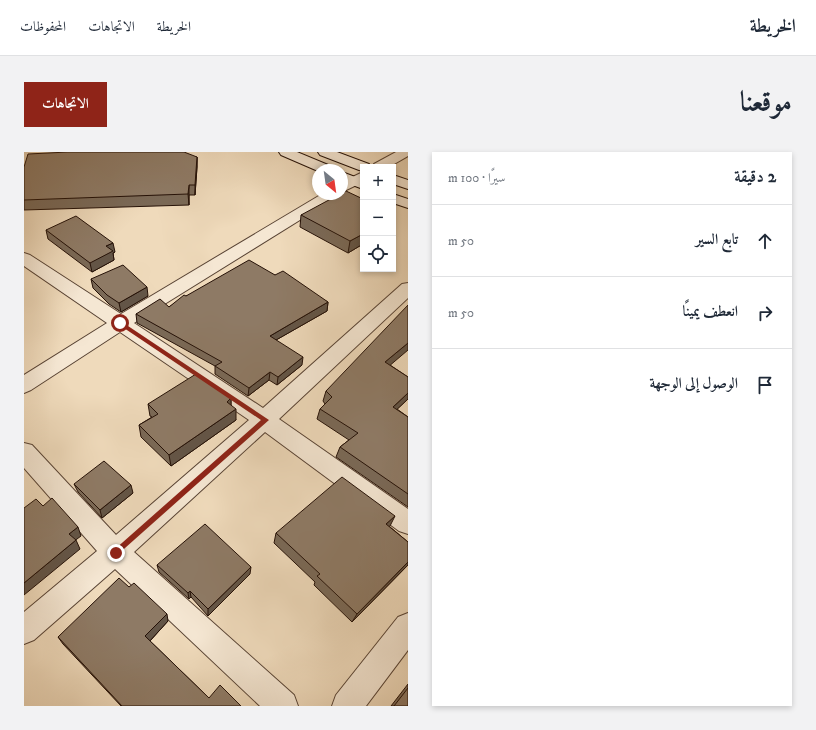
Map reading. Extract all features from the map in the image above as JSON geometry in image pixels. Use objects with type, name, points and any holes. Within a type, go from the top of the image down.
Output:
[{"type":"street","points":[[286,152],[314,164]]},
{"type":"street","points":[[325,152],[360,165]]},
{"type":"street","points":[[384,164],[406,152]]},
{"type":"street","points":[[396,180],[408,185]]},
{"type":"street","points":[[396,199],[408,204]]},
{"type":"street","points":[[24,385],[120,323],[322,200]]},
{"type":"street","points":[[24,258],[265,420],[408,523]]},
{"type":"street","points":[[24,630],[116,553],[265,420],[408,288]]},
{"type":"street","points":[[24,452],[116,553],[284,706]]},
{"type":"street","points":[[347,706],[408,627]]},
{"type":"building","points":[[68,152],[184,152],[197,157],[195,185],[189,185],[188,194],[24,200],[24,167],[28,154]]},
{"type":"building","points":[[348,192],[360,198],[360,236],[350,241],[301,215],[329,200],[348,200]]},
{"type":"building","points":[[76,216],[113,243],[106,246],[113,251],[90,263],[46,230]]},
{"type":"building","points":[[249,260],[275,275],[283,271],[328,302],[270,336],[303,357],[278,377],[270,372],[249,388],[215,366],[222,362],[136,314],[160,299],[169,307],[184,295],[186,296]]},
{"type":"building","points":[[123,265],[147,287],[119,303],[107,295],[91,279]]},
{"type":"building","points":[[408,305],[408,343],[385,362],[408,377],[408,393],[393,407],[408,417],[408,494],[340,447],[358,433],[320,409],[332,397],[326,391]]},
{"type":"building","points":[[196,374],[231,398],[227,402],[236,409],[169,455],[139,425],[158,414],[148,404]]},
{"type":"building","points":[[104,461],[131,485],[100,510],[74,484]]},
{"type":"building","points":[[342,477],[395,516],[386,524],[408,542],[408,562],[357,614],[317,576],[320,574],[276,533]]},
{"type":"building","points":[[52,498],[78,527],[69,534],[76,540],[24,583],[24,508],[36,499],[43,506]]},
{"type":"building","points":[[205,524],[251,567],[208,609],[190,591],[188,593],[157,565]]},
{"type":"building","points":[[119,578],[129,587],[134,583],[167,614],[145,636],[209,698],[220,685],[241,706],[122,706],[58,637]]},
{"type":"building","points":[[408,688],[408,706],[394,706]]},
{"type":"route","points":[[116,553],[265,420],[120,323]]}]
